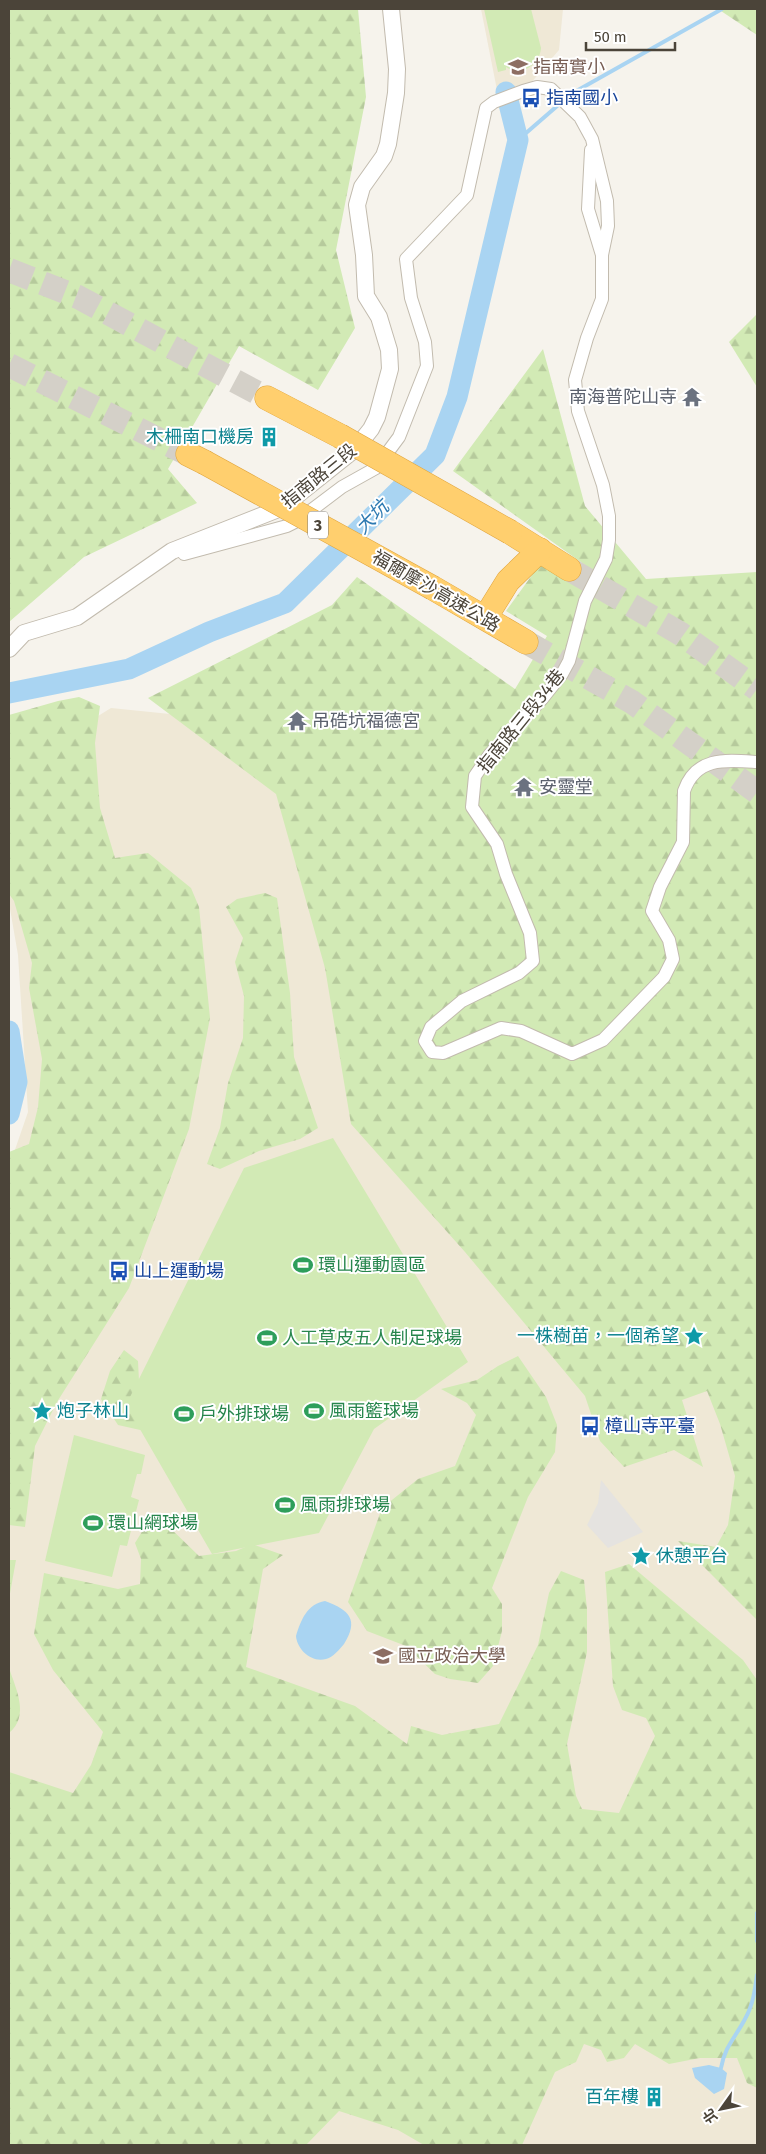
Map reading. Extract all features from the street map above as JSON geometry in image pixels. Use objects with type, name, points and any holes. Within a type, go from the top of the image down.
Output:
[{"type":"highway","points":[[267,398],[340,436],[510,532],[569,569]]},
{"type":"highway","name":"福爾摩沙高速公路","points":[[196,458],[433,588],[526,642]]},
{"type":"highway","points":[[485,618],[508,581],[540,550]]},
{"type":"street","name":"指南路三段","points":[[9,649],[24,633],[77,617],[172,551],[195,540],[281,508],[355,449],[371,429],[377,418],[390,369],[389,350],[379,317],[366,296],[364,255],[357,205],[362,187],[384,156],[388,144],[396,93],[397,68],[391,9]]},
{"type":"street","name":"指南路三段34巷","points":[[152,564],[297,522],[342,486],[376,468],[399,437],[427,366],[425,342],[411,298],[406,259],[468,195],[486,108],[494,102],[537,87],[551,89],[567,102],[580,117],[592,139],[607,201],[608,226],[602,255]]},
{"type":"street","name":"指南路三段34巷","points":[[592,139],[588,209],[602,255],[604,275],[602,299],[587,338],[575,380],[578,410],[603,485],[608,516],[609,540],[606,559],[585,601],[569,661],[562,674],[475,776],[472,807],[497,844],[506,874],[530,933],[533,961],[518,973],[462,1001],[431,1027],[425,1041],[432,1052],[443,1053],[501,1028],[520,1031],[572,1054],[603,1040],[664,977],[673,959],[669,940],[652,912],[660,887],[683,842],[684,790],[687,783],[700,768],[708,763],[757,762]]},
{"type":"shaded area","name":"指南實小","points":[[481,9],[563,9],[559,50],[530,84],[498,95]]},
{"type":"shaded area","name":"國立政治大學","points":[[111,708],[757,774],[757,2145],[9,2145],[9,1167],[28,1112],[18,955],[9,903],[9,771]]},
{"type":"shaded area","points":[[601,1480],[643,1532],[608,1548],[587,1525],[598,1503]]},
{"type":"green space","points":[[9,9],[358,9],[366,97],[336,250],[355,328],[318,390],[239,346],[168,469],[197,503],[84,557],[9,622]]},
{"type":"green space","points":[[484,9],[531,9],[541,48],[537,60],[529,68],[518,71],[506,67],[506,70],[498,72]]},
{"type":"green space","points":[[718,9],[757,9],[757,35]]},
{"type":"green space","points":[[757,314],[757,387],[729,342]]},
{"type":"green space","points":[[543,349],[585,506],[646,579],[757,572],[757,1620],[678,1541],[716,1547],[728,1525],[735,1476],[720,1424],[707,1391],[682,1400],[703,1467],[674,1450],[624,1467],[600,1441],[585,1396],[465,1252],[351,1124],[325,968],[276,794],[148,698],[332,605],[357,577],[515,689],[547,636],[506,611],[540,564],[575,583],[585,565],[453,471]]},
{"type":"green space","points":[[79,697],[100,706],[95,743],[100,808],[115,858],[148,853],[191,888],[199,907],[210,1018],[189,1129],[129,1288],[57,1402],[35,1446],[25,1527],[9,1525],[9,1152],[29,1144],[38,1107],[42,1059],[29,988],[32,963],[14,901],[9,894],[9,715]]},
{"type":"green space","points":[[265,893],[277,898],[290,993],[294,1057],[318,1128],[300,1139],[259,1151],[220,1169],[207,1164],[220,1128],[228,1083],[243,1038],[244,996],[235,962],[243,938],[226,907],[237,899]]},
{"type":"green space","name":"環山運動園區","points":[[333,1138],[468,1362],[374,1429],[319,1533],[212,1554],[126,1405],[244,1168]]},
{"type":"green space","points":[[124,1350],[138,1361],[139,1381],[158,1434],[118,1425],[101,1399],[110,1371]]},
{"type":"green space","points":[[518,1356],[546,1397],[557,1425],[555,1452],[528,1497],[492,1588],[502,1604],[502,1631],[493,1666],[478,1683],[450,1679],[435,1674],[406,1646],[367,1631],[348,1602],[382,1508],[418,1479],[455,1466],[476,1415],[467,1403],[441,1389],[477,1380]]},
{"type":"green space","name":"環山網球場","points":[[74,1435],[145,1455],[141,1474],[137,1474],[131,1497],[139,1500],[127,1546],[120,1545],[112,1577],[45,1561]]},
{"type":"green space","points":[[148,1522],[164,1522],[199,1556],[236,1551],[252,1544],[283,1555],[263,1569],[246,1667],[355,1706],[407,1744],[411,1726],[442,1735],[499,1724],[538,1645],[549,1593],[561,1571],[584,1580],[587,1609],[587,1652],[567,1744],[576,1796],[582,1809],[619,1813],[655,1736],[646,1718],[622,1710],[613,1686],[605,1572],[629,1564],[743,1660],[757,1680],[757,2088],[747,2083],[737,2058],[700,2058],[669,2064],[635,2044],[624,2058],[607,2062],[601,2050],[584,2044],[576,2062],[555,2072],[522,2145],[424,2145],[398,2130],[339,2111],[306,2145],[9,2145],[9,1772],[73,1793],[91,1765],[103,1732],[53,1670],[34,1634],[44,1573],[118,1589],[140,1584],[141,1559],[135,1543]]},
{"type":"green space","points":[[9,1560],[16,1560],[9,1599]]},
{"type":"green space","points":[[9,1668],[18,1693],[20,1710],[19,1719],[9,1733]]},
{"type":"water","points":[[325,1601],[334,1604],[346,1612],[351,1622],[351,1628],[349,1636],[338,1651],[328,1658],[320,1660],[310,1657],[302,1650],[296,1636],[300,1624],[309,1609]]},
{"type":"water","points":[[709,2065],[721,2068],[727,2073],[724,2089],[714,2094],[695,2078],[692,2068]]},
{"type":"waterway","points":[[518,140],[571,94],[722,9]]},
{"type":"waterway","name":"大坑","points":[[9,693],[129,669],[209,632],[285,603],[435,455],[457,397],[518,140],[506,92]]},
{"type":"waterway","name":"大坑","points":[[9,1031],[17,1082],[9,1114]]},
{"type":"waterway","points":[[757,1913],[757,1941]]},
{"type":"waterway","points":[[721,2068],[728,2048],[748,2014],[757,1975]]},
{"type":"tunnel","points":[[9,270],[78,297],[267,398]]},
{"type":"tunnel","points":[[9,365],[188,454]]},
{"type":"tunnel","points":[[569,569],[681,634],[757,689]]},
{"type":"tunnel","points":[[526,642],[632,702],[757,792]]},
{"type":"place","name":"指南實小","points":[[518,67]]},
{"type":"place","name":"指南國小","points":[[531,98]]},
{"type":"place","name":"南海普陀山寺","points":[[692,397]]},
{"type":"place","name":"木柵南口機房","points":[[269,437]]},
{"type":"place","name":"吊硞坑福德宮","points":[[297,721]]},
{"type":"place","name":"安靈堂","points":[[524,787]]},
{"type":"place","name":"環山運動園區","points":[[303,1265]]},
{"type":"place","name":"山上運動場","points":[[119,1271]]},
{"type":"place","name":"一株樹苗，一個希望","points":[[694,1336]]},
{"type":"place","name":"人工草皮五人制足球場","points":[[267,1338]]},
{"type":"place","name":"炮子林山","points":[[42,1411]]},
{"type":"place","name":"風雨籃球場","points":[[314,1411]]},
{"type":"place","name":"戶外排球場","points":[[184,1414]]},
{"type":"place","name":"樟山寺平臺","points":[[590,1426]]},
{"type":"place","name":"風雨排球場","points":[[285,1505]]},
{"type":"place","name":"環山網球場","points":[[93,1523]]},
{"type":"place","name":"休憩平台","points":[[641,1556]]},
{"type":"place","name":"國立政治大學","points":[[383,1656]]},
{"type":"place","name":"百年樓","points":[[654,2097]]}]
